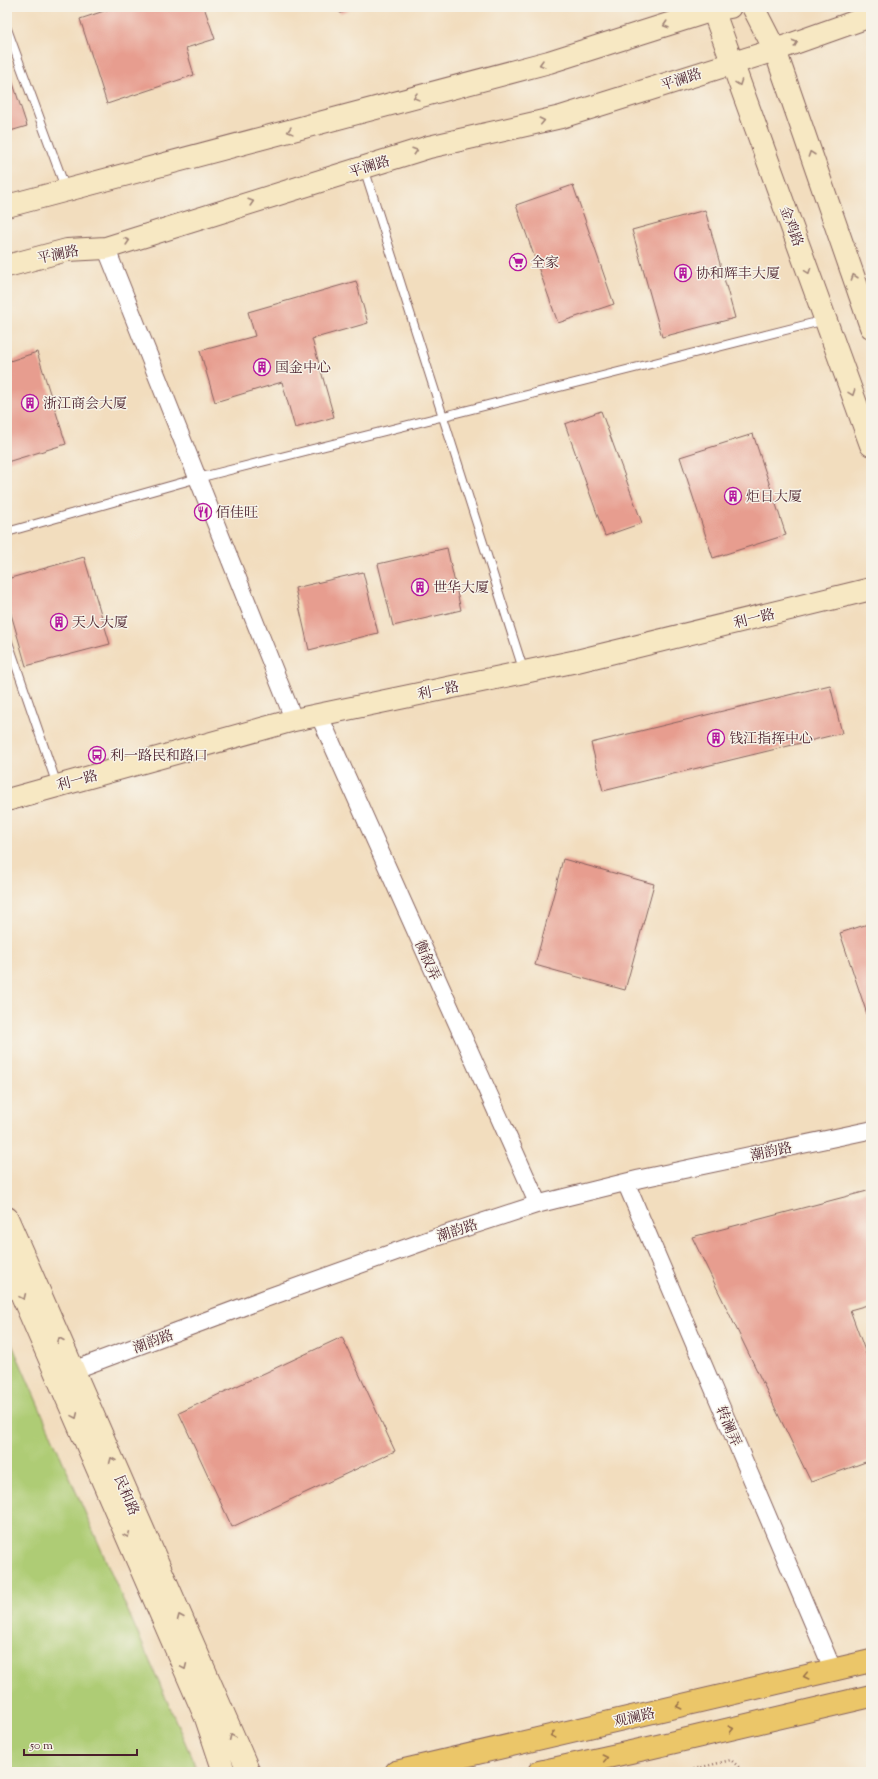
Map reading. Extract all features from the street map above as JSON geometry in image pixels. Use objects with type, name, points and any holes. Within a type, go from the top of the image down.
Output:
[{"type":"main road","points":[[753,7],[775,50],[867,305],[871,327]]},
{"type":"main road","points":[[7,206],[549,62],[718,8]]},
{"type":"main road","name":"金鸡路","points":[[718,8],[732,63],[871,445]]},
{"type":"main road","name":"平澜路","points":[[7,266],[67,250],[106,248],[429,147],[561,117],[775,50],[871,16]]},
{"type":"main road","name":"利一路","points":[[7,800],[294,720],[577,661],[871,589]]},
{"type":"main road","name":"民和路","points":[[7,1218],[65,1373],[206,1718],[224,1772]]},
{"type":"main road","name":"民和路","points":[[7,1261],[65,1373],[248,1772]]},
{"type":"main road","name":"观澜路","points":[[396,1772],[871,1661]]},
{"type":"main road","points":[[539,1772],[871,1696]]},
{"type":"street","points":[[106,248],[294,720]]},
{"type":"street","name":"衡叙弄","points":[[319,715],[538,1204]]},
{"type":"street","name":"潮韵路","points":[[65,1373],[401,1250],[538,1204],[626,1183],[871,1130]]},
{"type":"street","name":"转澜弄","points":[[626,1183],[833,1670]]},
{"type":"lane","points":[[7,29],[66,190]]},
{"type":"lane","points":[[364,167],[524,672]]},
{"type":"lane","points":[[7,532],[198,478],[826,319]]},
{"type":"lane","points":[[7,639],[57,785]]},
{"type":"path","points":[[682,1772],[730,1760],[744,1772]]},
{"type":"path","points":[[863,1772],[871,1770]]},
{"type":"green space","points":[[7,1333],[198,1772],[7,1772]]},
{"type":"building","points":[[106,7],[204,7],[215,39],[186,48],[194,75],[107,104],[80,19],[107,10]]},
{"type":"building","points":[[338,7],[358,7],[340,13]]},
{"type":"building","points":[[7,65],[27,126],[7,132]]},
{"type":"building","points":[[573,185],[614,304],[558,323],[516,205]]},
{"type":"building","name":"协和辉丰大厦","points":[[705,210],[735,318],[662,337],[632,230]]},
{"type":"building","name":"国金中心","points":[[356,281],[368,323],[312,339],[334,417],[295,428],[282,382],[215,402],[200,351],[255,336],[248,312]]},
{"type":"building","name":"浙江商会大厦","points":[[37,352],[66,444],[7,462],[7,362]]},
{"type":"building","points":[[601,411],[642,523],[605,536],[565,424]]},
{"type":"building","name":"炬日大厦","points":[[753,434],[786,535],[713,558],[680,457]]},
{"type":"building","name":"世华大厦","points":[[447,548],[461,610],[393,626],[378,564]]},
{"type":"building","name":"天人大厦","points":[[84,557],[110,644],[26,666],[7,600],[7,579]]},
{"type":"building","points":[[363,572],[378,633],[309,650],[295,588]]},
{"type":"building","name":"钱江指挥中心","points":[[830,685],[842,733],[603,791],[591,743]]},
{"type":"building","points":[[563,859],[654,884],[625,990],[535,965]]},
{"type":"building","points":[[871,923],[871,1026],[840,933]]},
{"type":"building","points":[[871,1190],[871,1304],[850,1310],[871,1367],[871,1460],[811,1482],[692,1237]]},
{"type":"building","points":[[342,1337],[395,1451],[232,1527],[179,1413]]},
{"type":"place","name":"全家","points":[[518,262]]},
{"type":"place","name":"协和辉丰大厦","points":[[683,273]]},
{"type":"place","name":"国金中心","points":[[262,367]]},
{"type":"place","name":"浙江商会大厦","points":[[30,403]]},
{"type":"place","name":"炬日大厦","points":[[733,496]]},
{"type":"place","name":"佰佳旺","points":[[203,512]]},
{"type":"place","name":"世华大厦","points":[[420,587]]},
{"type":"place","name":"天人大厦","points":[[59,622]]},
{"type":"place","name":"钱江指挥中心","points":[[716,738]]},
{"type":"place","name":"利一路民和路口","points":[[97,755]]}]
